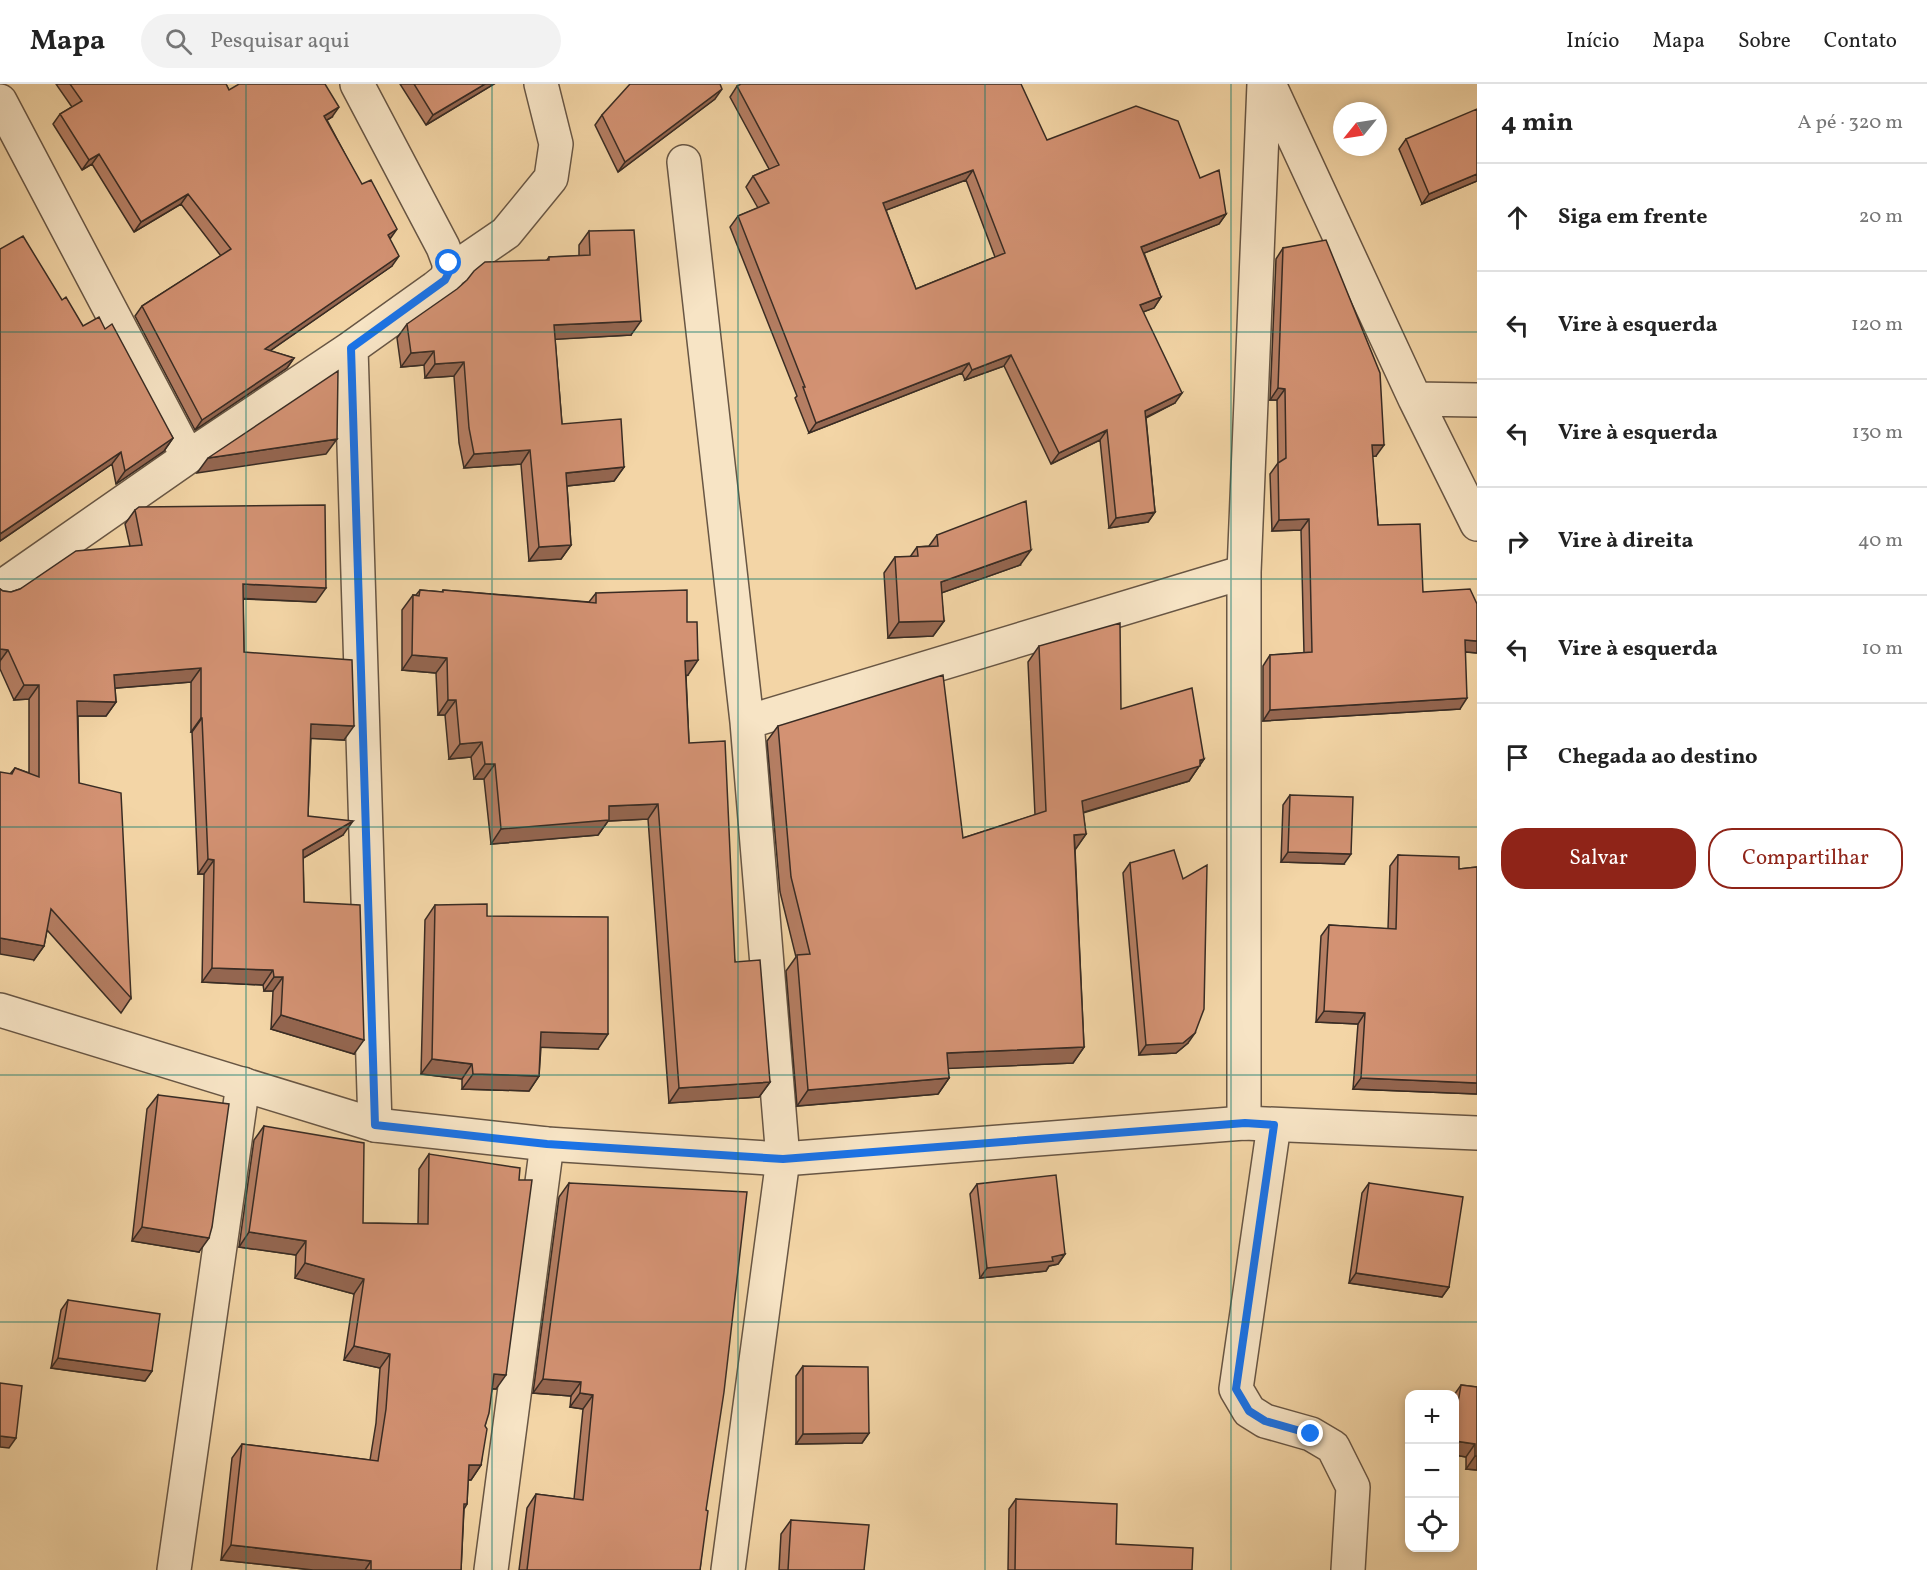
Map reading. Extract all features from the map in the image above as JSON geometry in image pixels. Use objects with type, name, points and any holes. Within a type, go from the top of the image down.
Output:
[{"type":"street","points":[[0,588],[188,457],[351,348],[445,280],[449,272],[449,263],[443,248],[357,84]]},
{"type":"street","points":[[449,272],[506,233],[551,178],[556,144],[541,84]]},
{"type":"street","points":[[1264,84],[1244,572],[1259,1124],[1236,1389],[1249,1411],[1265,1421],[1311,1434],[1333,1448],[1353,1487],[1348,1570]]},
{"type":"street","points":[[1269,84],[1415,399],[1477,524]]},
{"type":"street","points":[[0,101],[188,457]]},
{"type":"street","points":[[684,162],[747,722],[783,1159],[728,1570]]},
{"type":"street","points":[[351,348],[375,1125]]},
{"type":"street","points":[[1415,399],[1477,400]]},
{"type":"street","points":[[747,722],[1244,572]]},
{"type":"street","points":[[0,1010],[375,1125],[547,1144],[783,1159],[1259,1124],[1477,1133]]},
{"type":"street","points":[[174,1570],[243,1084]]},
{"type":"street","points":[[491,1570],[547,1144]]},
{"type":"building","points":[[70,84],[226,84],[229,90],[239,84],[325,84],[339,107],[324,116],[362,184],[371,180],[397,229],[388,235],[399,256],[265,349],[294,358],[202,420],[142,306],[231,249],[188,194],[141,222],[99,154],[89,160],[60,114],[82,101]]},
{"type":"building","points":[[414,84],[485,84],[433,115]]},
{"type":"building","points":[[630,84],[720,84],[722,89],[625,162],[602,115]]},
{"type":"building","points":[[741,84],[1021,84],[1047,140],[1136,106],[1178,121],[1200,178],[1219,170],[1226,214],[1141,247],[1161,297],[1140,305],[1182,393],[1145,411],[1155,512],[1116,518],[1107,430],[1059,453],[1011,355],[972,370],[969,363],[816,423],[803,387],[805,387],[738,216],[769,203],[753,176],[779,165],[737,86]],"holes":[[[973,170],[1005,253],[916,289],[883,203]]]},
{"type":"building","points":[[1477,109],[1477,174],[1429,194],[1406,139]]},
{"type":"building","points":[[634,230],[641,321],[554,325],[562,424],[621,419],[624,467],[566,473],[571,545],[539,547],[530,450],[474,454],[469,428],[464,362],[435,364],[434,351],[411,353],[407,324],[457,289],[485,262],[549,260],[549,257],[590,255],[589,231]]},
{"type":"building","points":[[23,236],[62,300],[66,297],[83,326],[99,317],[105,329],[112,324],[173,438],[125,471],[121,452],[0,534],[0,249]]},
{"type":"building","points":[[1326,240],[1380,373],[1384,445],[1372,445],[1378,525],[1420,524],[1423,592],[1470,589],[1477,604],[1477,641],[1465,640],[1467,698],[1270,710],[1270,655],[1312,652],[1309,519],[1279,520],[1278,463],[1286,458],[1285,389],[1278,388],[1283,248]]},
{"type":"building","points":[[338,371],[337,439],[208,458]]},
{"type":"building","points":[[1026,501],[1031,550],[941,582],[944,621],[899,622],[895,557],[918,556],[917,547],[938,546],[937,535]]},
{"type":"building","points":[[325,505],[326,588],[243,584],[244,652],[352,660],[354,726],[311,724],[308,816],[353,821],[303,850],[304,902],[360,905],[364,1040],[281,1015],[283,977],[274,977],[273,970],[212,968],[214,860],[208,859],[201,718],[201,668],[114,675],[116,702],[77,701],[79,783],[121,793],[131,998],[51,909],[44,946],[0,938],[0,772],[12,774],[15,768],[39,777],[39,685],[24,685],[8,650],[0,649],[0,589],[11,592],[20,589],[76,551],[142,545],[135,510],[139,507]]},
{"type":"building","points":[[420,590],[596,603],[596,593],[687,590],[687,622],[697,622],[698,660],[685,661],[689,743],[725,741],[735,962],[760,960],[770,1082],[679,1088],[658,804],[609,806],[609,820],[501,829],[495,764],[485,764],[482,742],[460,744],[456,700],[448,700],[447,658],[412,655],[413,595],[419,596]]},
{"type":"building","points":[[1120,623],[1121,709],[1192,688],[1204,759],[1200,760],[1200,766],[1082,801],[1086,834],[1074,835],[1084,1047],[947,1053],[949,1078],[808,1090],[797,955],[810,954],[791,877],[778,726],[943,675],[963,838],[1046,811],[1039,646]]},
{"type":"building","points":[[1290,795],[1353,797],[1351,854],[1288,852]]},
{"type":"building","points":[[1174,850],[1183,879],[1207,865],[1204,1009],[1195,1033],[1183,1043],[1146,1045],[1130,863]]},
{"type":"building","points":[[1398,855],[1459,857],[1459,869],[1477,867],[1477,1083],[1361,1078],[1365,1013],[1324,1011],[1329,925],[1396,929]]},
{"type":"building","points":[[487,904],[487,916],[608,917],[608,1034],[541,1032],[539,1076],[473,1074],[472,1064],[432,1059],[435,905]]},
{"type":"building","points":[[158,1095],[229,1104],[209,1238],[142,1227]]},
{"type":"building","points":[[264,1126],[364,1143],[363,1223],[428,1224],[429,1154],[520,1168],[519,1180],[532,1180],[506,1375],[494,1374],[481,1465],[469,1465],[467,1504],[464,1504],[461,1570],[371,1570],[371,1561],[231,1545],[242,1444],[378,1461],[386,1409],[390,1354],[354,1346],[364,1279],[305,1263],[306,1241],[249,1232]]},
{"type":"building","points":[[1056,1175],[1065,1254],[1052,1257],[1053,1261],[987,1268],[977,1184]]},
{"type":"building","points":[[569,1183],[747,1192],[724,1392],[706,1510],[708,1511],[700,1570],[527,1570],[536,1494],[583,1500],[593,1395],[580,1393],[581,1382],[543,1379]]},
{"type":"building","points":[[1369,1183],[1463,1197],[1449,1287],[1356,1273]]},
{"type":"building","points":[[68,1300],[160,1314],[152,1371],[58,1358]]},
{"type":"building","points":[[803,1366],[868,1367],[869,1433],[803,1434]]},
{"type":"building","points":[[0,1383],[22,1386],[16,1438],[0,1436]]},
{"type":"building","points":[[1461,1385],[1477,1387],[1477,1456],[1475,1456],[1475,1444],[1459,1442]]},
{"type":"building","points":[[1016,1499],[1117,1504],[1116,1544],[1193,1548],[1192,1570],[1015,1570]]},
{"type":"building","points":[[791,1520],[869,1525],[864,1570],[788,1570]]},
{"type":"route","points":[[449,263],[449,272],[445,280],[351,348],[375,1125],[547,1144],[783,1159],[1245,1123],[1274,1125],[1236,1389],[1249,1411],[1265,1421],[1311,1434]]}]
